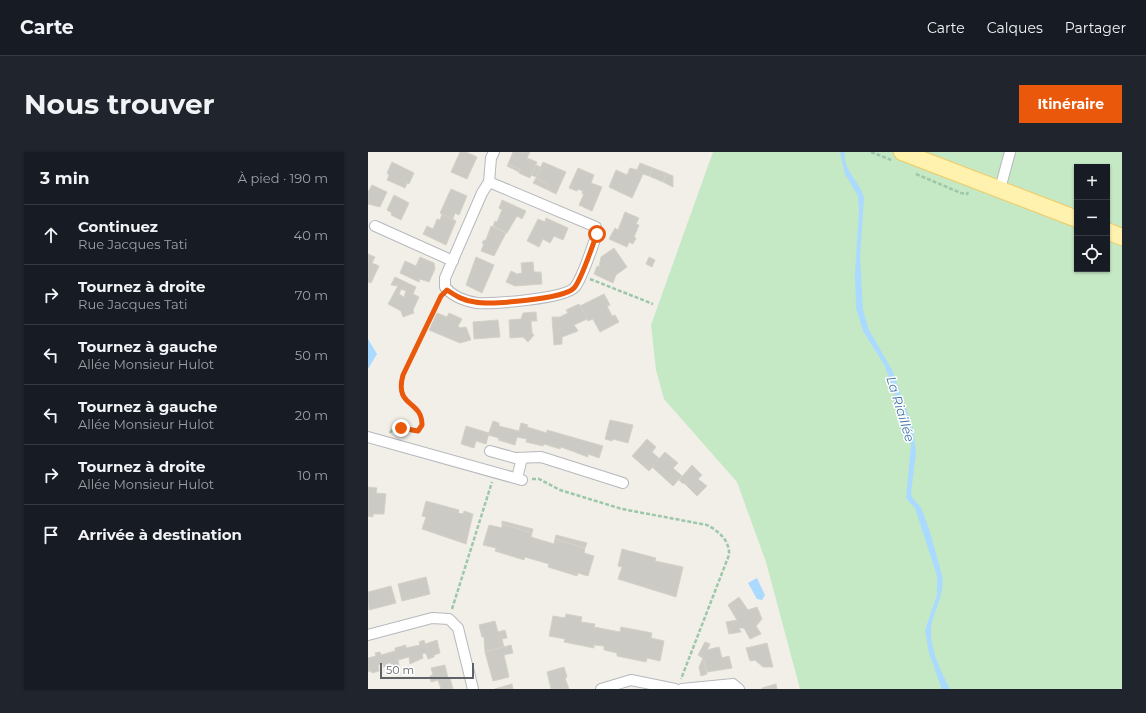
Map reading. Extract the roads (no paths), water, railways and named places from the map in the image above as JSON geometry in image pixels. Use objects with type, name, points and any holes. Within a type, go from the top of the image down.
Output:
[{"type":"main road","points":[[902,152],[1074,218]]},
{"type":"main road","points":[[1110,232],[1122,236]]},
{"type":"street","points":[[489,182],[596,227],[597,234],[580,275],[574,287],[565,294],[553,297],[476,303],[466,300],[447,290],[444,283],[445,278],[482,193],[489,182],[491,158],[494,152]]},
{"type":"street","points":[[1000,190],[1010,152]]},
{"type":"street","points":[[375,226],[453,261]]},
{"type":"street","points":[[368,437],[520,479],[522,458]]},
{"type":"street","points":[[490,451],[522,458],[541,457],[623,483]]},
{"type":"street","points":[[368,635],[432,618],[449,619],[458,628],[473,689]]},
{"type":"street","points":[[601,689],[631,680],[679,687],[733,684],[739,689]]},
{"type":"water","name":"La Riaillée","points":[[840,152],[845,152],[848,170],[862,192],[864,198],[860,257],[863,310],[869,330],[892,370],[913,428],[916,453],[911,493],[921,508],[927,523],[943,582],[941,594],[932,622],[931,639],[935,657],[950,689],[942,689],[941,687],[929,653],[925,630],[937,595],[937,576],[915,508],[906,498],[911,446],[909,435],[885,366],[863,331],[856,308],[855,274],[859,209],[858,196],[845,174]]},
{"type":"water","points":[[368,339],[377,354],[368,369]]},
{"type":"water","points":[[757,578],[765,595],[762,600],[757,599],[748,583]]}]
